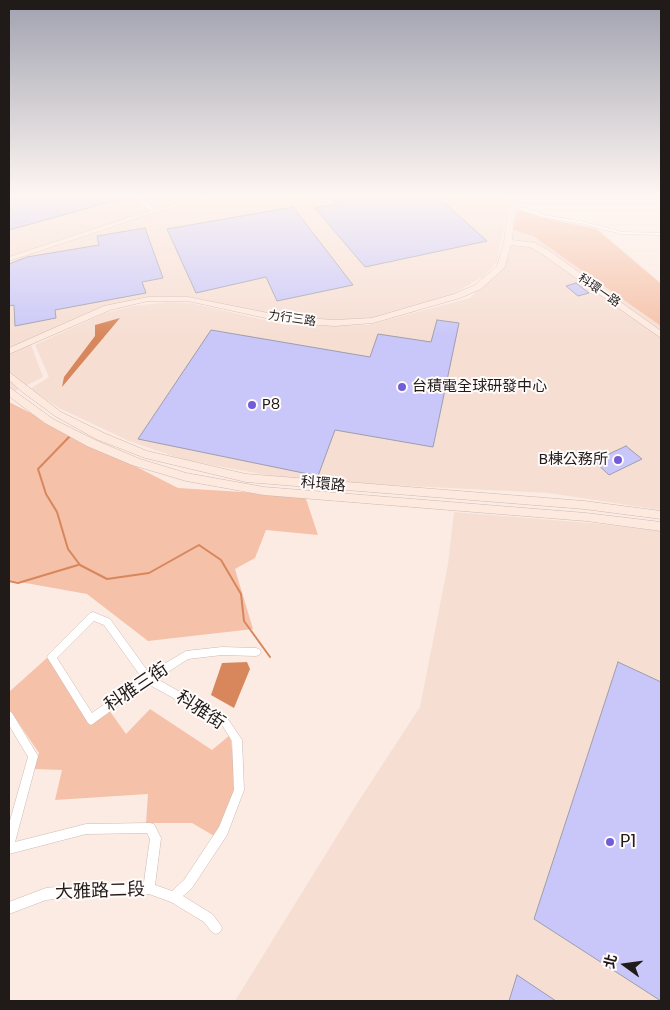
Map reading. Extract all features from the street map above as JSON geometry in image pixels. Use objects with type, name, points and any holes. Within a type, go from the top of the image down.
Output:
[{"type":"street","points":[[9,259],[57,243]]},
{"type":"street","name":"力行三路","points":[[9,351],[107,308],[148,299],[188,299],[300,322],[335,323],[373,320],[457,296],[478,286],[501,267],[507,243]]},
{"type":"street","name":"科環一路","points":[[527,243],[545,252],[661,335]]},
{"type":"street","name":"科環一路","points":[[532,243],[543,246],[661,330]]},
{"type":"street","name":"科環路","points":[[9,375],[24,389],[58,414],[100,436],[145,454],[246,478],[264,486],[473,495],[584,505],[661,515]]},
{"type":"street","name":"科環路","points":[[11,393],[50,421],[91,443],[136,462],[186,477],[465,508],[586,517],[661,527]]},
{"type":"street","name":"科雅街","points":[[52,657],[93,616],[107,622],[148,679],[225,722],[237,740],[239,790],[223,831],[188,884],[174,897]]},
{"type":"street","name":"科雅三街","points":[[52,657],[91,720],[148,679],[186,655],[222,651],[256,652]]},
{"type":"street","points":[[9,716],[33,756],[9,843]]},
{"type":"street","points":[[9,849],[86,829],[150,828],[156,838],[149,888]]},
{"type":"street","name":"大雅路二段","points":[[9,908],[46,894],[84,890],[149,888],[174,897],[208,918],[216,928]]},
{"type":"shaded area","points":[[9,243],[501,243],[497,262],[483,277],[433,305],[411,313],[364,324],[325,325],[287,323],[193,301],[142,302],[110,310],[31,345],[43,377],[9,394]]},
{"type":"shaded area","points":[[511,243],[615,243],[661,283],[661,510],[548,493],[370,484],[272,476],[185,460],[129,441],[59,408],[30,389],[49,377],[35,345],[105,313],[133,306],[168,302],[191,303],[286,325],[368,325],[470,298],[509,256]]},
{"type":"shaded area","points":[[543,243],[613,243],[661,284],[661,326]]},
{"type":"shaded area","points":[[120,318],[62,387],[64,377],[95,336],[95,325]]},
{"type":"shaded area","points":[[9,402],[178,488],[305,496],[318,535],[266,530],[255,558],[235,569],[253,629],[148,641],[87,594],[9,580]]},
{"type":"shaded area","points":[[454,512],[661,531],[661,1001],[235,1001],[358,802],[420,707],[448,564]]},
{"type":"shaded area","points":[[48,657],[90,725],[109,710],[126,734],[150,709],[212,750],[230,735],[237,787],[216,837],[192,823],[146,823],[148,794],[55,800],[62,770],[34,769],[39,753],[9,709],[9,692]]},
{"type":"shaded area","points":[[247,662],[250,669],[234,708],[211,695],[222,663]]},
{"type":"building","points":[[99,243],[150,243],[163,278],[142,282],[146,293],[55,310],[56,318],[15,326],[14,305],[9,306],[9,264],[27,257],[99,245]]},
{"type":"building","points":[[173,243],[321,243],[353,285],[277,301],[266,277],[196,293]]},
{"type":"building","points":[[345,243],[477,243],[365,267]]},
{"type":"building","points":[[576,283],[589,293],[578,296],[566,286]]},
{"type":"building","name":"P8","points":[[437,320],[459,323],[433,447],[335,430],[318,476],[138,439],[211,330],[370,357],[378,334],[431,342]]},
{"type":"building","name":"B棟公務所","points":[[626,446],[642,459],[609,475],[594,461]]},
{"type":"building","name":"P1","points":[[618,662],[661,682],[661,1001],[534,919]]},
{"type":"building","points":[[517,975],[556,1001],[509,1001]]},
{"type":"waterway","points":[[71,435],[38,469],[46,494],[57,512],[68,549],[80,565],[107,579],[149,573],[199,545],[221,560],[241,594],[244,621],[270,657]]},
{"type":"waterway","points":[[9,581],[18,583],[78,565]]},
{"type":"place","name":"台積電全球研發中心","points":[[402,387]]},
{"type":"place","name":"P8","points":[[252,405]]},
{"type":"place","name":"B棟公務所","points":[[618,460]]},
{"type":"place","name":"P1","points":[[610,842]]}]
